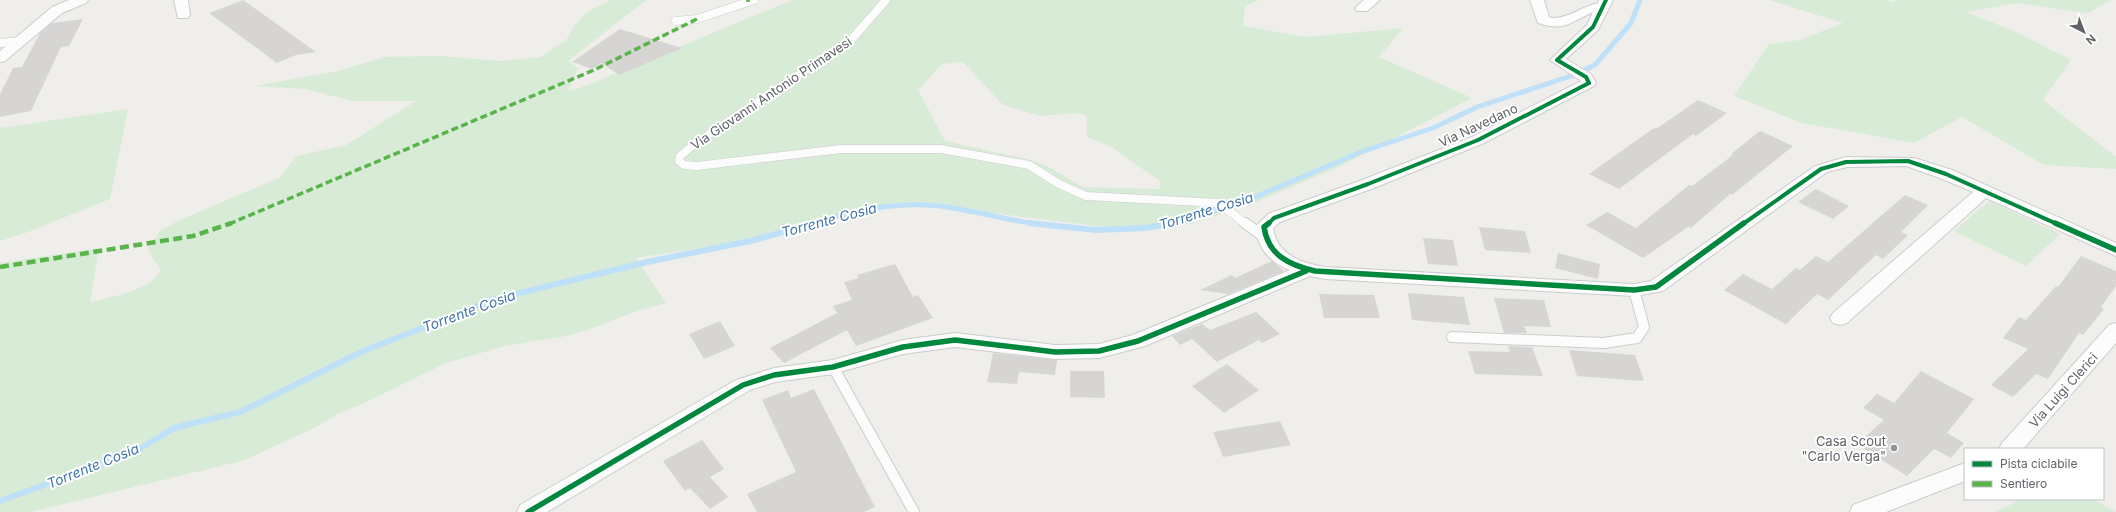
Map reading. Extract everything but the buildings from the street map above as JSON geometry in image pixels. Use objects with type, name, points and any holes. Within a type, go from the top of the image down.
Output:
[{"type":"street","points":[[0,58],[21,42],[56,10],[81,0]]},
{"type":"street","points":[[181,0],[183,15]]},
{"type":"street","points":[[1537,0],[1543,20],[1551,23],[1562,23],[1604,3]]},
{"type":"street","name":"Via Navedano","points":[[1264,232],[1274,218],[1368,184],[1478,140],[1589,83],[1586,77],[1563,65],[1557,60],[1593,27],[1604,3]]},
{"type":"street","points":[[1264,232],[1271,249],[1283,260],[1306,271],[1634,290],[1656,287],[1728,234],[1821,169],[1846,162],[1908,161],[1946,174],[1984,190],[2116,250]]},
{"type":"street","points":[[1840,318],[1984,190]]},
{"type":"street","points":[[528,512],[743,385],[774,375],[833,367],[902,347],[956,340],[1055,352],[1099,351],[1138,341],[1306,271]]},
{"type":"street","name":"Via Luigi Clerici","points":[[2011,448],[2116,330]]},
{"type":"street","points":[[1861,512],[1964,472]]},
{"type":"lane","points":[[676,21],[697,19],[754,0]]},
{"type":"lane","name":"Via Giovanni Antonio Primavesi","points":[[886,0],[851,40],[696,144],[680,156],[679,161],[684,165],[697,166],[841,150],[941,149],[1029,165],[1059,184],[1086,196],[1206,201],[1220,203],[1264,232]]},
{"type":"lane","points":[[0,43],[21,42]]},
{"type":"lane","points":[[1452,337],[1604,343],[1637,338],[1644,327],[1634,290]]},
{"type":"lane","points":[[833,367],[914,512]]},
{"type":"green space","points":[[611,0],[646,0],[568,61],[578,68],[568,91],[580,88],[792,0],[1259,0],[1245,6],[1243,26],[1307,37],[1403,28],[1379,57],[1472,98],[1336,168],[1256,202],[1193,223],[1168,228],[1129,230],[958,209],[900,205],[871,207],[835,215],[758,239],[636,258],[666,303],[634,312],[585,331],[561,337],[505,346],[446,363],[358,406],[339,413],[312,429],[245,460],[31,512],[0,512],[0,263],[99,248],[90,302],[140,288],[157,276],[161,269],[152,257],[148,248],[160,231],[180,220],[279,178],[297,156],[346,145],[416,101],[353,101],[304,89],[255,86],[338,71],[384,57],[440,56],[501,61],[541,57],[567,39],[574,26],[587,12]],"holes":[[[963,62],[1003,105],[1040,116],[1079,113],[1087,116],[1087,137],[1110,146],[1161,182],[1159,189],[1083,187],[1047,166],[1031,160],[945,141],[918,90],[942,64]]]},
{"type":"green space","points":[[1769,0],[1888,0],[1892,2],[1899,0],[2110,0],[2087,14],[2019,3],[1966,12],[2016,32],[2071,60],[2043,100],[2116,157],[2116,169],[2044,165],[1962,117],[1914,143],[1802,123],[1734,96],[1769,44],[1800,40],[1843,23]]},
{"type":"green space","points":[[128,109],[110,199],[28,232],[0,241],[0,128]]},
{"type":"green space","points":[[1989,201],[2060,234],[2026,266],[1954,231]]},
{"type":"green space","points":[[2021,500],[2094,500],[2116,512],[1994,512]]},
{"type":"waterway","name":"Torrente Cosia","points":[[1170,224],[1248,200],[1361,152],[1433,128],[1477,107],[1574,75],[1595,65],[1631,23],[1640,0]]},
{"type":"waterway","name":"Torrente Cosia","points":[[810,224],[858,211],[906,205],[939,206],[1037,224]]},
{"type":"waterway","name":"Torrente Cosia","points":[[0,501],[133,453],[174,428],[240,412],[361,352],[495,299],[647,262],[755,240],[814,223]]},
{"type":"waterway","name":"Torrente Cosia","points":[[1029,223],[1037,224]]},
{"type":"waterway","name":"Torrente Cosia","points":[[1170,224],[1176,223]]},
{"type":"waterway","name":"Torrente Cosia","points":[[1037,224],[1096,230],[1145,228],[1170,224]]},
{"type":"marked path","points":[[0,267],[193,236],[231,223],[594,70],[697,19]]},
{"type":"cycle path","points":[[1606,0],[1593,27],[1557,60],[1586,77],[1589,83],[1478,140],[1368,184],[1274,218],[1264,227],[1266,238],[1270,247],[1276,254],[1294,265],[1304,269],[1325,273],[1634,290],[1656,287],[1728,234],[1821,169],[1846,162],[1908,161],[1946,174],[2116,250]]},
{"type":"cycle path","points":[[528,512],[743,385],[774,375],[833,367],[903,347],[955,340],[1055,352],[1099,351],[1138,341],[1306,271]]},
{"type":"place","name":"Casa Scout \"Carlo Verga\"","points":[[1894,448]]}]
